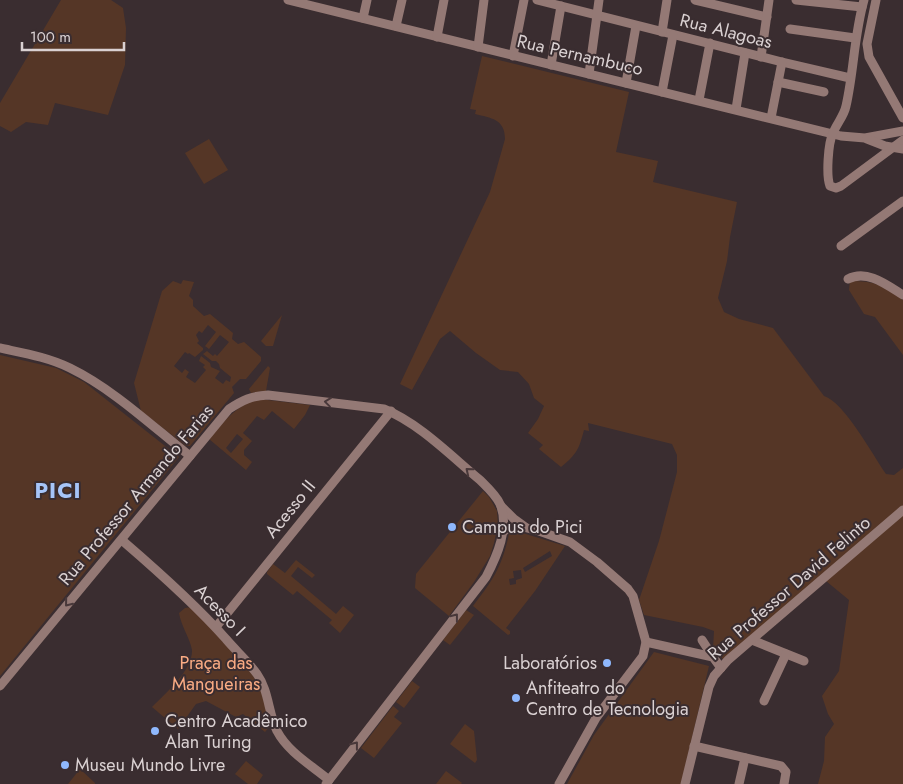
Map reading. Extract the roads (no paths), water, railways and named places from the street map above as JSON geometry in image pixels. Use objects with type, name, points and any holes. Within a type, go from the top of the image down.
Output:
[{"type":"street","name":"Rua Pernambuco","points":[[288,0],[301,1],[437,37],[832,134],[865,138],[893,148],[903,149]]},
{"type":"street","points":[[332,10],[334,0]]},
{"type":"street","points":[[363,18],[367,0]]},
{"type":"street","points":[[396,26],[402,0]]},
{"type":"street","points":[[437,37],[444,0]]},
{"type":"street","points":[[478,47],[484,0]]},
{"type":"street","points":[[513,56],[524,0]]},
{"type":"street","name":"Rua Alagoas","points":[[537,0],[850,78]]},
{"type":"street","points":[[589,74],[599,0]]},
{"type":"street","points":[[662,32],[667,0]]},
{"type":"street","points":[[695,0],[730,4],[767,17]]},
{"type":"street","points":[[761,57],[769,0]]},
{"type":"street","points":[[796,0],[863,3],[855,38],[844,112],[832,134],[828,183],[832,188],[841,186],[903,140]]},
{"type":"street","points":[[876,0],[867,44],[869,57],[903,118]]},
{"type":"street","points":[[551,65],[561,6]]},
{"type":"street","points":[[626,83],[636,26]]},
{"type":"street","points":[[790,29],[855,38]]},
{"type":"street","points":[[662,92],[673,35]]},
{"type":"street","points":[[699,100],[710,43]]},
{"type":"street","points":[[736,109],[745,53]]},
{"type":"street","points":[[771,118],[782,62]]},
{"type":"street","points":[[778,82],[824,92]]},
{"type":"street","name":"Rua Pernambuco","points":[[865,138],[903,131]]},
{"type":"street","points":[[841,246],[903,201]]},
{"type":"street","points":[[848,279],[858,276],[874,278],[903,296]]},
{"type":"street","points":[[0,348],[48,359],[81,374],[140,415],[190,456]]},
{"type":"street","name":"Rua Professor Armando Farias","points":[[0,686],[228,409],[255,395],[367,406],[398,415],[480,480],[501,506],[519,524],[527,528]]},
{"type":"street","name":"Acesso II","points":[[216,627],[391,412]]},
{"type":"street","points":[[328,782],[486,576],[496,558],[502,532],[504,519],[501,506]]},
{"type":"street","name":"Rua Professor David Felinto","points":[[685,784],[709,687],[714,676],[752,640],[903,510]]},
{"type":"street","points":[[502,532],[519,526],[539,530],[570,542],[597,562],[628,589],[633,596],[646,642],[643,656],[596,718],[558,784]]},
{"type":"street","name":"Acesso I","points":[[124,542],[216,627],[257,674],[265,688],[277,730],[288,747],[328,782]]},
{"type":"street","points":[[702,640],[721,668]]},
{"type":"street","points":[[752,640],[804,661]]},
{"type":"street","points":[[646,642],[713,657]]},
{"type":"street","points":[[764,701],[786,654]]},
{"type":"street","points":[[694,746],[781,766],[786,772],[784,784]]},
{"type":"street","points":[[739,784],[745,758]]},
{"type":"place","name":"Campus do Pici","points":[[452,527]]},
{"type":"place","name":"Laboratórios","points":[[607,663]]},
{"type":"place","name":"Anfiteatro do Centro de Tecnologia","points":[[516,698]]},
{"type":"place","name":"Centro Acadêmico Alan Turing","points":[[155,731]]},
{"type":"place","name":"Museu Mundo Livre","points":[[65,765]]},
{"type":"district","name":"PICI","points":[[58,490]]},
{"type":"park label","name":"Praça das Mangueiras","points":[[216,673]]}]
